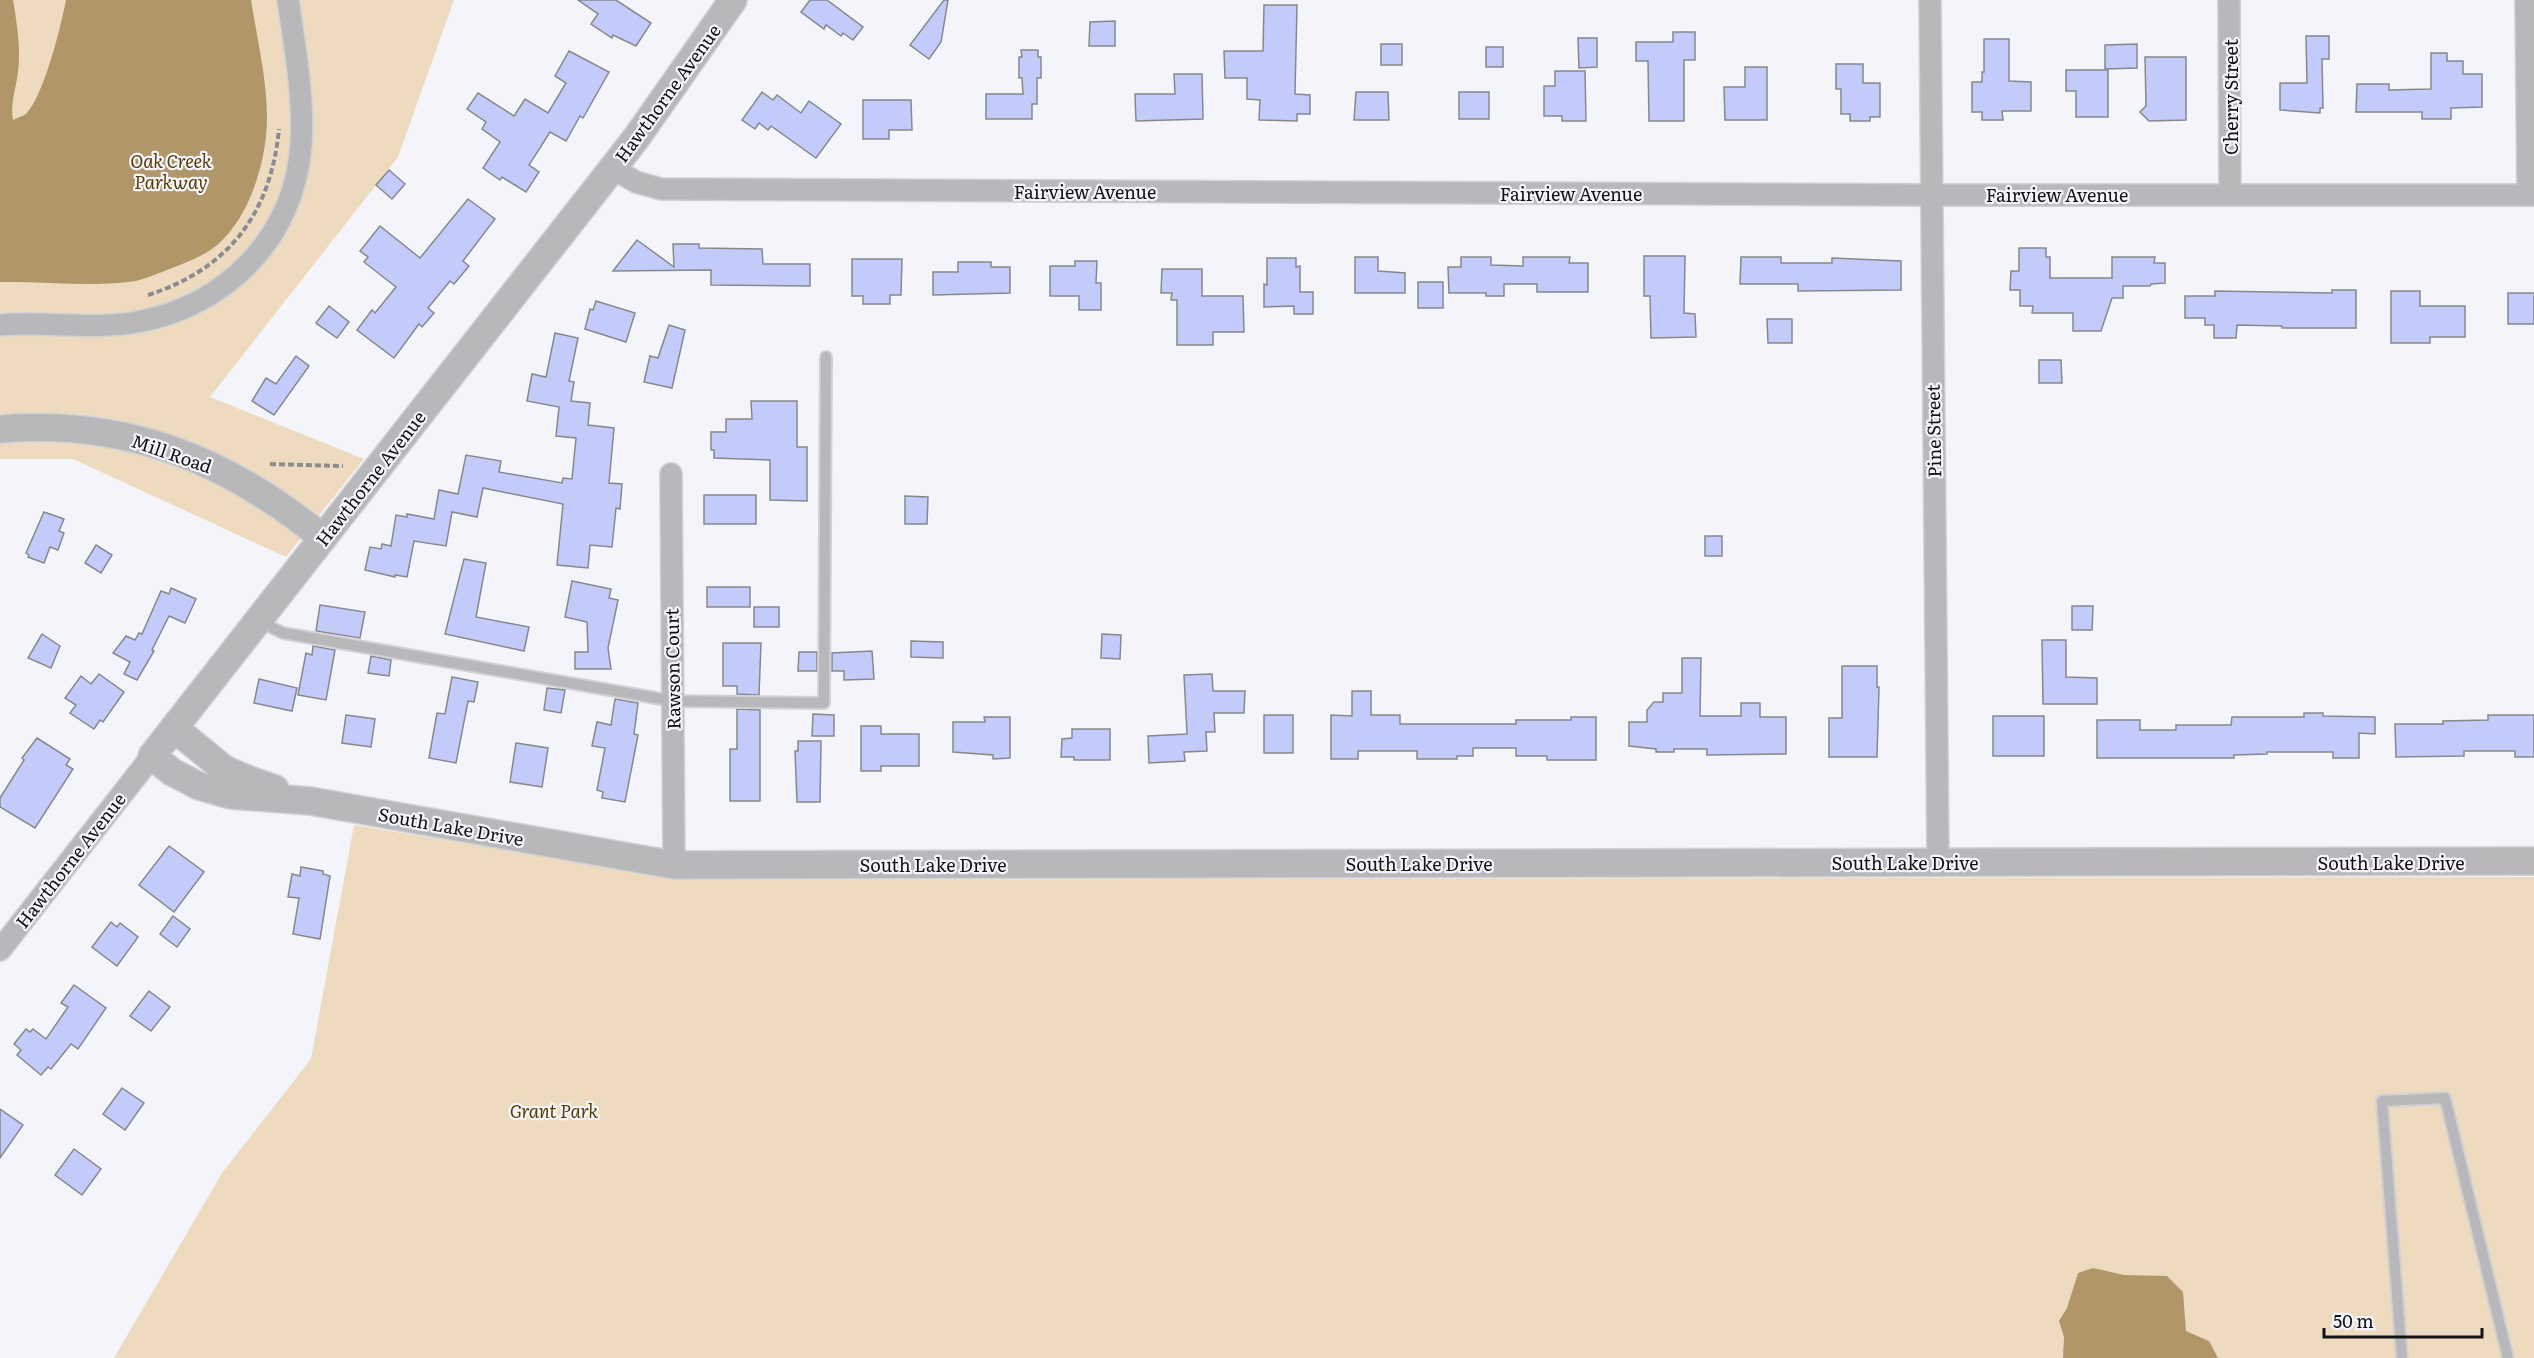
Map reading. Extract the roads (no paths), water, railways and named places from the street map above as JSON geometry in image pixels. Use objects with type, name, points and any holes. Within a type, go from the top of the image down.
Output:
[{"type":"street","points":[[0,325],[24,323],[114,325],[160,317],[204,300],[228,284],[248,266],[267,241],[282,215],[297,170],[301,147],[301,98],[288,0]]},
{"type":"street","name":"Hawthorne Avenue","points":[[0,950],[612,168],[733,0]]},
{"type":"street","name":"Pine Street","points":[[1930,0],[1938,862]]},
{"type":"street","name":"Cherry Street","points":[[2229,0],[2230,194]]},
{"type":"street","points":[[2526,0],[2531,195]]},
{"type":"street","name":"Fairview Avenue","points":[[612,168],[636,182],[661,189],[1931,195],[2531,195]]},
{"type":"street","name":"Mill Road","points":[[0,429],[38,428],[96,432],[129,437],[180,452],[236,477],[273,500],[323,538]]},
{"type":"street","name":"Rawson Court","points":[[671,474],[674,865]]},
{"type":"street","name":"South Lake Drive","points":[[174,728],[224,769],[310,801]]},
{"type":"street","name":"South Lake Drive","points":[[152,756],[172,772],[199,786],[231,795],[310,801],[674,865],[2534,861]]},
{"type":"lane","points":[[258,621],[283,633],[673,701],[824,703],[826,357]]},
{"type":"lane","points":[[2402,1358],[2382,1101],[2445,1098],[2508,1358]]},
{"type":"park label","name":"Oak Creek Parkway","points":[[171,170]]},
{"type":"park label","name":"Grant Park","points":[[554,1110]]}]
